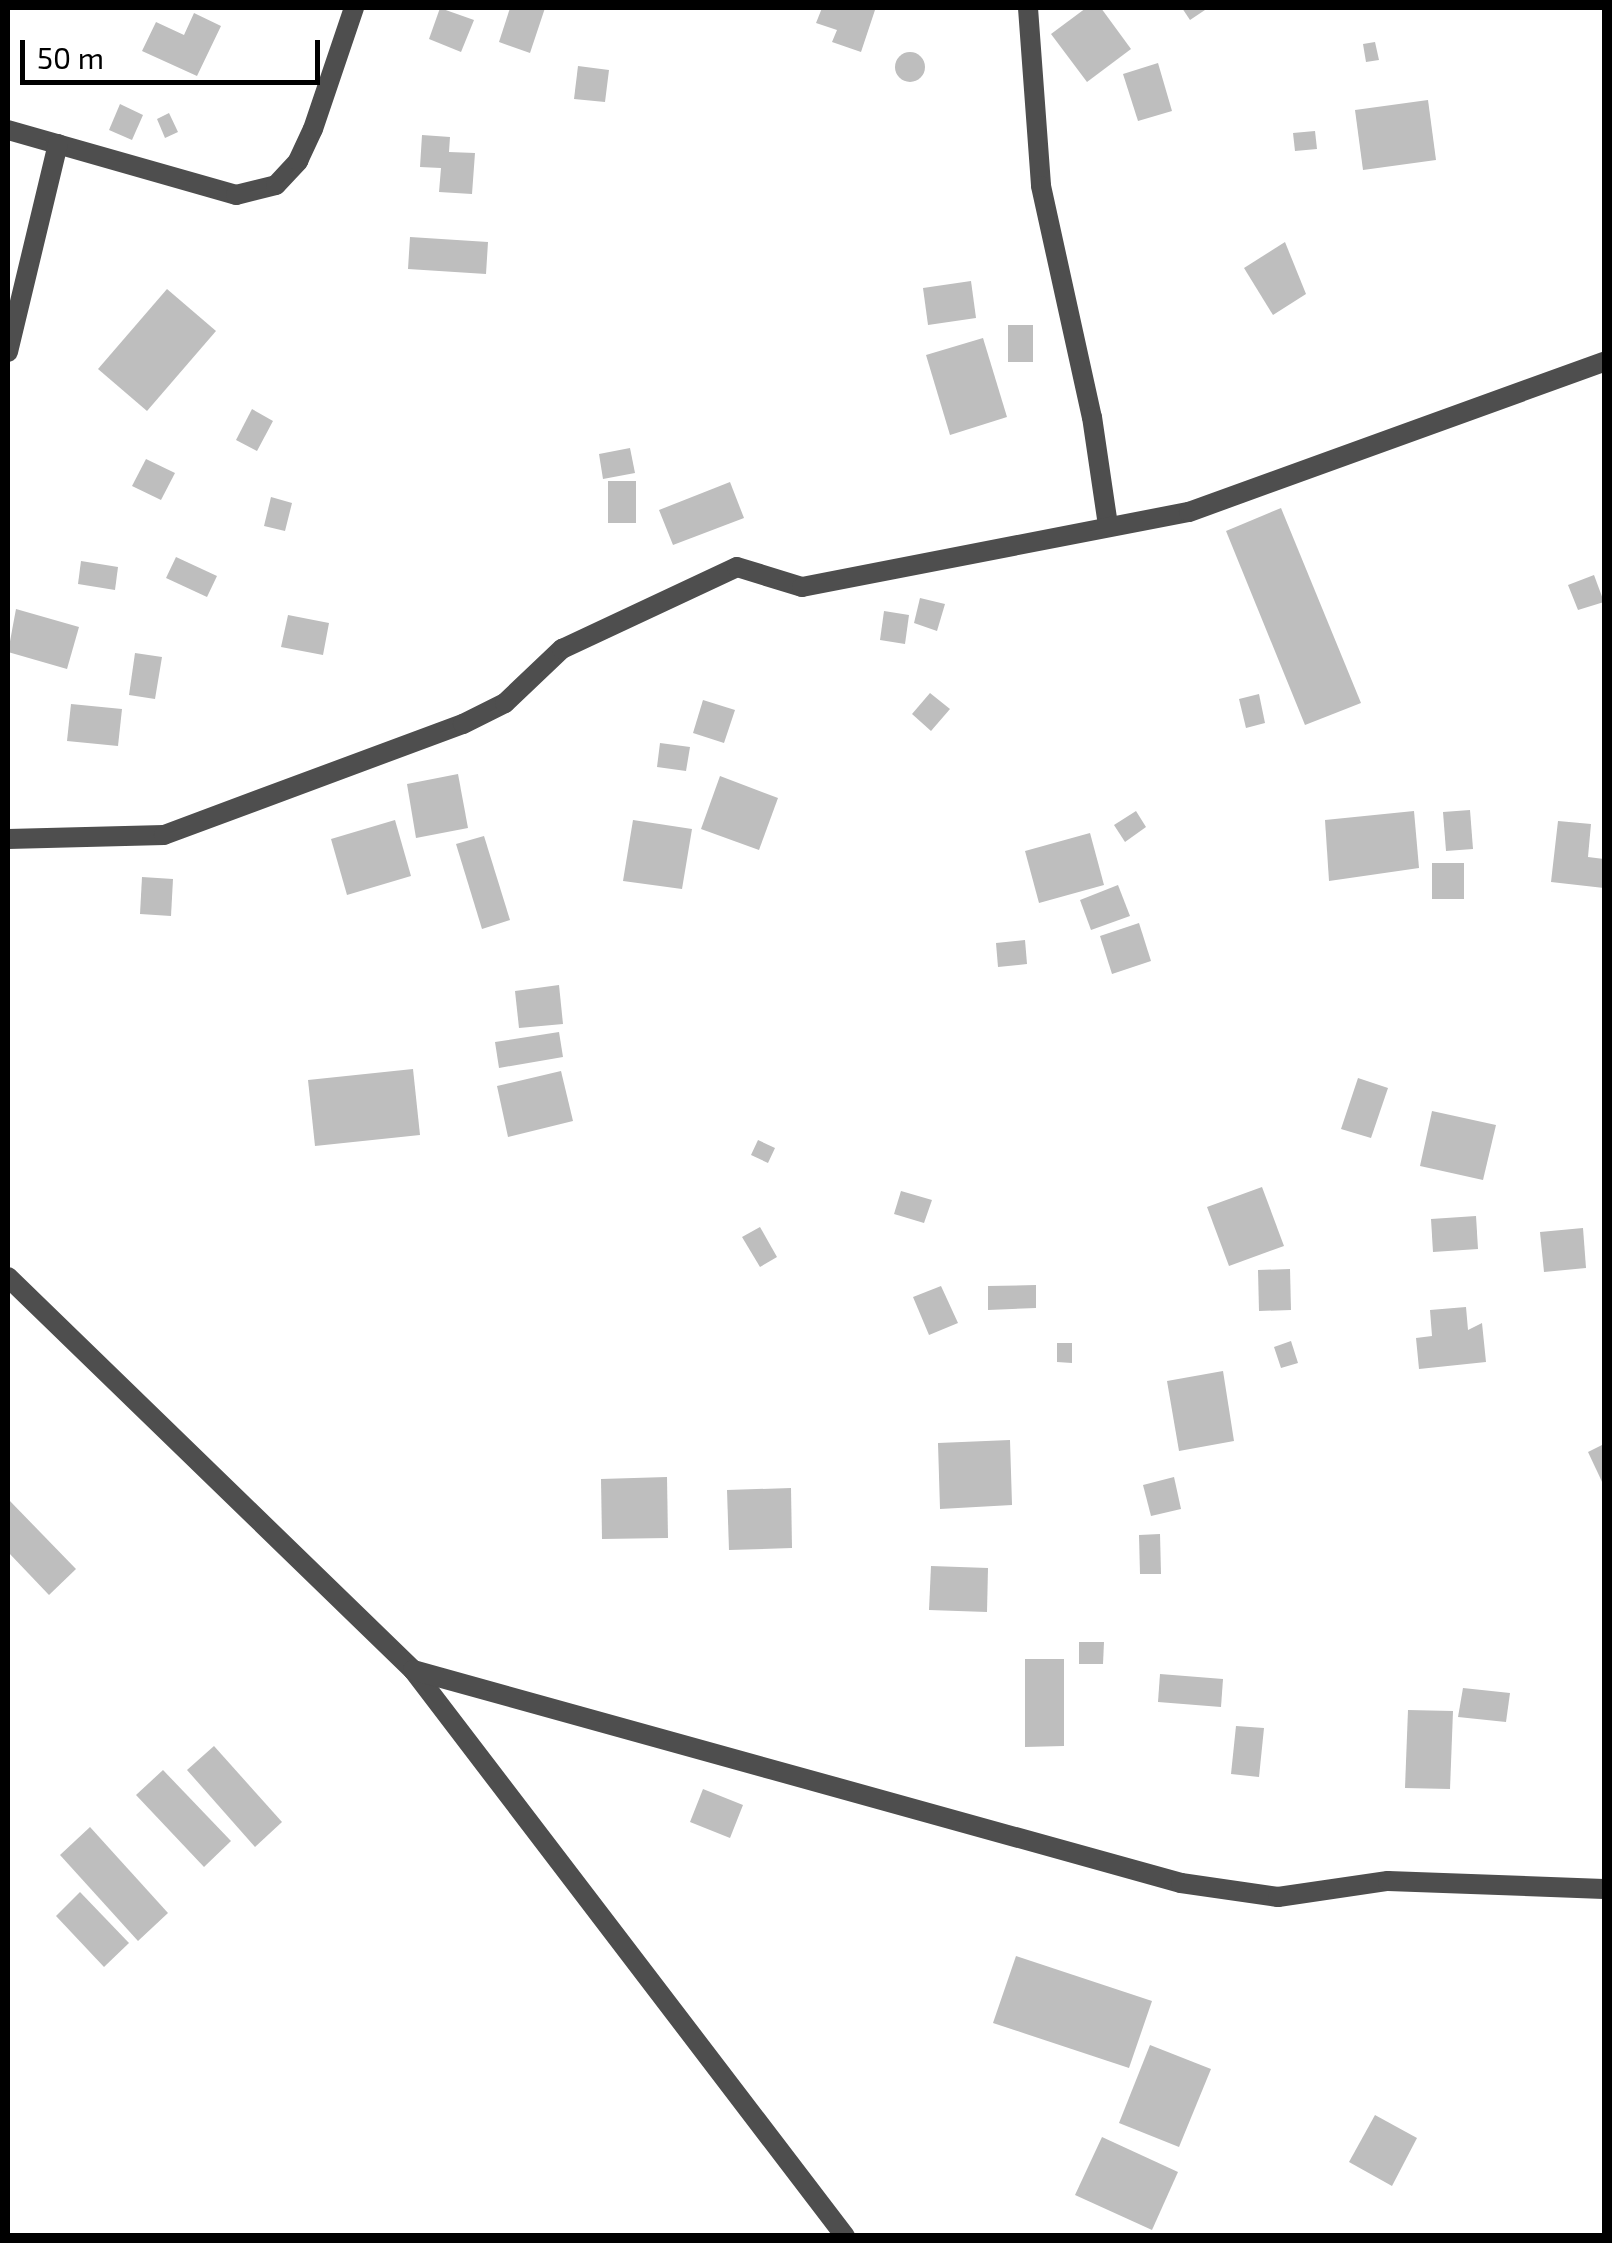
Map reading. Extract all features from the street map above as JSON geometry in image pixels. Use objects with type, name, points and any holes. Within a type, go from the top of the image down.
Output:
[{"type":"street","points":[[8,130],[236,195],[276,185],[298,161],[313,129],[354,8]]},
{"type":"street","points":[[1028,8],[1041,186],[1092,417],[1108,525]]},
{"type":"street","points":[[8,352],[58,144]]},
{"type":"street","points":[[8,839],[164,835],[463,724],[505,704],[562,649],[736,567],[802,587],[1189,512],[1604,362]]},
{"type":"street","points":[[8,1277],[414,1670],[845,2236]]},
{"type":"street","points":[[414,1670],[1181,1884],[1278,1897],[1388,1881],[1604,1889]]},
{"type":"building","points":[[440,8],[474,20],[461,52],[429,39]]},
{"type":"building","points":[[510,8],[545,8],[530,53],[499,42]]},
{"type":"building","points":[[822,8],[875,10],[861,52],[832,42],[837,30],[816,23]]},
{"type":"building","points":[[1086,8],[1101,8],[1131,49],[1087,82],[1051,34]]},
{"type":"building","points":[[1182,8],[1208,8],[1190,20]]},
{"type":"building","points":[[194,13],[221,26],[197,76],[142,51],[156,22],[184,35]]},
{"type":"building","points":[[1375,42],[1379,60],[1366,62],[1363,44]]},
{"type":"building","points":[[910,52],[924,61],[925,67],[916,81],[910,82],[896,73],[895,67],[904,53]]},
{"type":"building","points":[[1158,63],[1172,111],[1138,121],[1123,74]]},
{"type":"building","points":[[578,66],[609,70],[605,102],[574,99]]},
{"type":"building","points":[[1428,100],[1436,160],[1363,170],[1355,110]]},
{"type":"building","points":[[120,104],[143,115],[132,140],[109,130]]},
{"type":"building","points":[[169,113],[178,132],[165,138],[157,119]]},
{"type":"building","points":[[1315,131],[1317,149],[1295,151],[1293,133]]},
{"type":"building","points":[[422,135],[450,137],[449,152],[475,153],[472,194],[439,192],[441,168],[420,167]]},
{"type":"building","points":[[410,237],[488,242],[486,274],[408,269]]},
{"type":"building","points":[[1285,242],[1306,294],[1273,315],[1244,268]]},
{"type":"building","points":[[971,281],[976,318],[928,325],[923,288]]},
{"type":"building","points":[[167,289],[216,331],[147,411],[98,369]]},
{"type":"building","points":[[1008,325],[1033,325],[1033,362],[1008,362]]},
{"type":"building","points":[[983,338],[1007,417],[950,435],[926,355]]},
{"type":"building","points":[[252,409],[273,421],[257,451],[236,440]]},
{"type":"building","points":[[630,448],[635,473],[603,479],[599,454]]},
{"type":"building","points":[[146,459],[175,473],[161,500],[132,486]]},
{"type":"building","points":[[608,481],[636,481],[636,523],[608,523]]},
{"type":"building","points":[[730,482],[744,518],[673,545],[659,510]]},
{"type":"building","points":[[271,497],[292,503],[285,531],[264,526]]},
{"type":"building","points":[[1281,508],[1361,703],[1305,725],[1226,531]]},
{"type":"building","points":[[176,557],[217,576],[207,597],[166,578]]},
{"type":"building","points":[[81,561],[118,567],[115,590],[78,584]]},
{"type":"building","points":[[1594,575],[1604,602],[1578,610],[1568,585]]},
{"type":"building","points":[[920,598],[945,604],[937,631],[914,623]]},
{"type":"building","points":[[16,609],[79,627],[67,669],[8,652]]},
{"type":"building","points":[[884,611],[909,615],[905,644],[880,640]]},
{"type":"building","points":[[288,615],[329,623],[323,655],[281,647]]},
{"type":"building","points":[[135,653],[162,657],[155,699],[129,695]]},
{"type":"building","points":[[930,693],[950,709],[931,731],[912,714]]},
{"type":"building","points":[[1259,694],[1265,723],[1246,728],[1239,699]]},
{"type":"building","points":[[703,700],[735,710],[724,743],[693,733]]},
{"type":"building","points":[[71,704],[122,709],[118,746],[67,741]]},
{"type":"building","points":[[660,743],[690,747],[686,771],[657,767]]},
{"type":"building","points":[[458,774],[468,828],[416,838],[407,784]]},
{"type":"building","points":[[720,776],[778,798],[759,850],[701,829]]},
{"type":"building","points":[[1470,810],[1473,849],[1446,851],[1443,812]]},
{"type":"building","points":[[1136,811],[1146,827],[1125,842],[1114,825]]},
{"type":"building","points":[[1414,811],[1419,868],[1329,881],[1325,820]]},
{"type":"building","points":[[395,820],[411,876],[347,895],[331,839]]},
{"type":"building","points":[[633,820],[692,829],[682,889],[623,881]]},
{"type":"building","points":[[1558,821],[1591,824],[1588,857],[1604,859],[1604,888],[1551,882]]},
{"type":"building","points":[[1090,833],[1104,885],[1039,903],[1025,851]]},
{"type":"building","points":[[484,836],[510,920],[482,929],[456,844]]},
{"type":"building","points":[[1432,863],[1464,863],[1464,899],[1432,899]]},
{"type":"building","points":[[142,877],[173,879],[171,916],[140,914]]},
{"type":"building","points":[[1118,885],[1130,916],[1091,930],[1080,900]]},
{"type":"building","points":[[1139,923],[1151,961],[1112,974],[1100,936]]},
{"type":"building","points":[[1025,940],[1027,964],[998,967],[996,943]]},
{"type":"building","points":[[559,985],[563,1024],[519,1028],[515,991]]},
{"type":"building","points":[[559,1032],[563,1057],[499,1068],[495,1042]]},
{"type":"building","points":[[413,1069],[420,1135],[315,1146],[308,1080]]},
{"type":"building","points":[[561,1071],[573,1121],[508,1137],[497,1086]]},
{"type":"building","points":[[1358,1078],[1388,1088],[1371,1138],[1341,1129]]},
{"type":"building","points":[[1432,1111],[1496,1125],[1483,1180],[1420,1166]]},
{"type":"building","points":[[758,1140],[775,1148],[768,1163],[751,1155]]},
{"type":"building","points":[[1262,1187],[1284,1246],[1229,1266],[1207,1207]]},
{"type":"building","points":[[901,1191],[932,1200],[924,1223],[894,1214]]},
{"type":"building","points":[[1476,1216],[1478,1249],[1433,1252],[1431,1219]]},
{"type":"building","points":[[760,1227],[777,1257],[760,1267],[742,1237]]},
{"type":"building","points":[[1583,1228],[1586,1268],[1544,1272],[1540,1232]]},
{"type":"building","points":[[1290,1269],[1291,1310],[1259,1311],[1258,1270]]},
{"type":"building","points":[[1036,1285],[1036,1308],[988,1310],[988,1286]]},
{"type":"building","points":[[941,1286],[958,1323],[929,1335],[913,1297]]},
{"type":"building","points":[[1466,1307],[1468,1330],[1482,1323],[1486,1362],[1419,1369],[1416,1338],[1432,1336],[1430,1310]]},
{"type":"building","points":[[1291,1341],[1298,1363],[1281,1368],[1274,1347]]},
{"type":"building","points":[[1057,1343],[1072,1343],[1072,1363],[1057,1362]]},
{"type":"building","points":[[1223,1371],[1234,1441],[1179,1451],[1167,1381]]},
{"type":"building","points":[[1010,1440],[1012,1505],[940,1509],[938,1443]]},
{"type":"building","points":[[1604,1444],[1604,1486],[1588,1452]]},
{"type":"building","points":[[667,1477],[668,1538],[602,1539],[601,1479]]},
{"type":"building","points":[[1174,1477],[1181,1509],[1151,1516],[1143,1485]]},
{"type":"building","points":[[791,1488],[792,1548],[729,1550],[727,1490]]},
{"type":"building","points":[[8,1499],[76,1569],[49,1595],[8,1552]]},
{"type":"building","points":[[1160,1534],[1161,1574],[1140,1574],[1139,1535]]},
{"type":"building","points":[[931,1566],[988,1568],[987,1612],[929,1610]]},
{"type":"building","points":[[1079,1642],[1104,1642],[1103,1664],[1079,1664]]},
{"type":"building","points":[[1025,1659],[1064,1659],[1064,1746],[1025,1747]]},
{"type":"building","points":[[1160,1674],[1223,1679],[1221,1707],[1158,1702]]},
{"type":"building","points":[[1463,1688],[1510,1693],[1506,1722],[1458,1717]]},
{"type":"building","points":[[1408,1710],[1453,1711],[1450,1789],[1405,1788]]},
{"type":"building","points":[[1236,1726],[1264,1728],[1259,1777],[1231,1774]]},
{"type":"building","points":[[214,1746],[282,1822],[255,1847],[187,1770]]},
{"type":"building","points":[[163,1770],[231,1841],[204,1867],[136,1795]]},
{"type":"building","points":[[703,1789],[743,1805],[730,1838],[690,1822]]},
{"type":"building","points":[[90,1827],[168,1913],[138,1941],[60,1855]]},
{"type":"building","points":[[80,1892],[129,1943],[104,1967],[56,1916]]},
{"type":"building","points":[[1016,1956],[1152,2001],[1129,2068],[993,2023]]},
{"type":"building","points":[[1150,2045],[1211,2069],[1179,2147],[1119,2123]]},
{"type":"building","points":[[1375,2115],[1417,2138],[1392,2186],[1349,2162]]},
{"type":"building","points":[[1102,2137],[1178,2172],[1152,2230],[1075,2195]]}]
